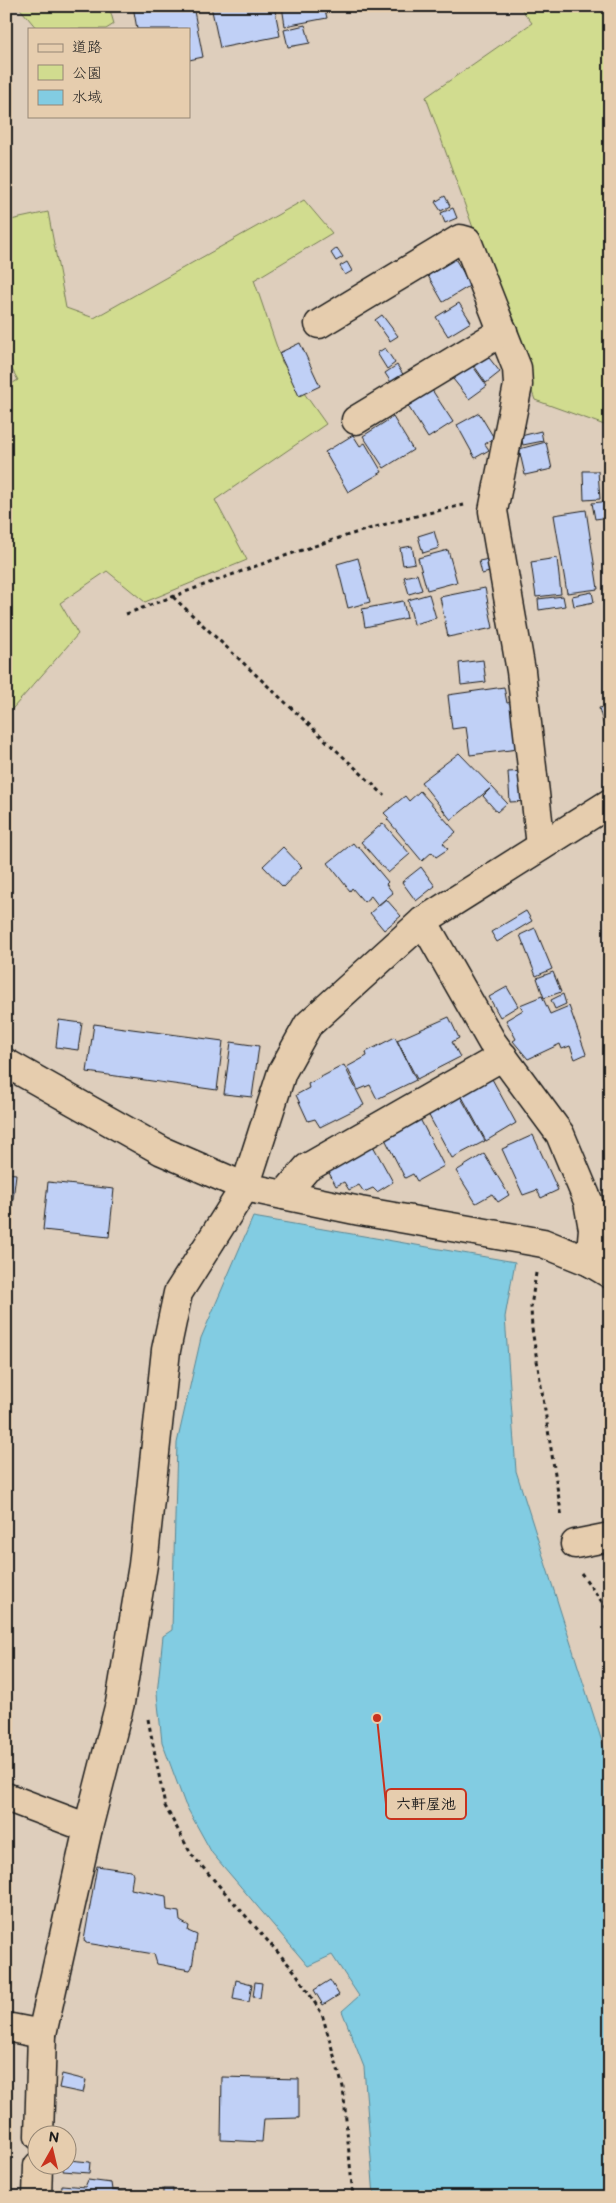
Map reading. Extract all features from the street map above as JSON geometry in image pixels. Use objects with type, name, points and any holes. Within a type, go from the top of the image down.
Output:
[{"type":"street","points":[[319,324],[460,239],[466,241],[517,368],[518,384],[493,511],[521,671],[541,846]]},
{"type":"street","points":[[356,420],[503,331]]},
{"type":"street","points":[[39,2126],[42,2034],[88,1828],[120,1703],[143,1565],[166,1350],[178,1293],[245,1187],[282,1072],[308,1025],[423,921],[610,803]]},
{"type":"street","points":[[423,921],[492,1042],[560,1134],[588,1201],[600,1268]]},
{"type":"street","points":[[284,1195],[307,1168],[503,1056]]},
{"type":"street","points":[[6,1063],[162,1151],[245,1187],[360,1211],[543,1243],[600,1268]]},
{"type":"street","points":[[572,1546],[610,1537]]},
{"type":"street","points":[[6,1797],[88,1828]]},
{"type":"street","points":[[6,2027],[42,2034]]},
{"type":"street","points":[[37,2197],[38,2176]]},
{"type":"path","points":[[126,614],[239,572],[415,515],[465,505],[477,505],[493,511]]},
{"type":"path","points":[[173,596],[384,795]]},
{"type":"path","points":[[543,1243],[531,1307],[532,1330],[572,1546],[610,1613]]},
{"type":"path","points":[[147,1711],[165,1806],[191,1854],[290,1966],[322,2014],[343,2088],[353,2197]]},
{"type":"green space","points":[[18,6],[109,6],[114,24],[108,28],[36,28]]},
{"type":"green space","points":[[519,6],[610,6],[610,427],[535,400],[426,97],[532,23]]},
{"type":"green space","points":[[304,200],[332,233],[254,280],[282,362],[326,424],[215,500],[247,560],[145,602],[107,571],[60,603],[78,634],[6,716],[6,387],[18,380],[6,359],[6,221],[48,212],[66,308],[94,318]]},
{"type":"water","points":[[253,1217],[515,1262],[505,1317],[516,1471],[604,1748],[610,1756],[610,2197],[374,2197],[364,2067],[342,2011],[359,1996],[332,1955],[308,1966],[212,1853],[185,1804],[162,1742],[157,1694],[163,1636],[172,1630],[177,1443],[201,1338]]},
{"type":"building","points":[[133,6],[193,6],[203,57],[190,60],[190,28],[137,28]]},
{"type":"building","points":[[211,6],[274,6],[280,36],[220,48]]},
{"type":"building","points":[[282,6],[324,6],[327,18],[285,26]]},
{"type":"building","points":[[305,25],[310,43],[288,47],[284,30]]},
{"type":"building","points":[[445,196],[450,206],[441,211],[435,202]]},
{"type":"building","points":[[453,208],[457,218],[445,223],[441,213]]},
{"type":"building","points":[[337,248],[343,257],[336,261],[331,253]]},
{"type":"building","points":[[454,257],[471,285],[443,302],[427,274]]},
{"type":"building","points":[[347,262],[352,271],[345,275],[340,266]]},
{"type":"building","points":[[459,303],[471,322],[448,336],[436,317]]},
{"type":"building","points":[[382,315],[398,336],[390,341],[375,320]]},
{"type":"building","points":[[300,343],[320,386],[299,396],[279,353]]},
{"type":"building","points":[[385,348],[395,363],[387,369],[377,353]]},
{"type":"building","points":[[486,354],[500,372],[486,383],[473,364]]},
{"type":"building","points":[[397,365],[406,379],[394,387],[385,373]]},
{"type":"building","points":[[472,365],[487,386],[469,399],[453,379]]},
{"type":"building","points":[[432,390],[453,422],[428,438],[408,406]]},
{"type":"building","points":[[479,413],[494,438],[485,444],[489,450],[475,458],[457,425]]},
{"type":"building","points":[[393,417],[413,450],[384,468],[363,436]]},
{"type":"building","points":[[541,431],[543,441],[523,445],[521,436]]},
{"type":"building","points":[[353,435],[360,446],[365,443],[382,472],[348,492],[325,452]]},
{"type":"building","points":[[546,442],[552,469],[525,475],[519,449]]},
{"type":"building","points":[[583,471],[598,471],[600,499],[584,500]]},
{"type":"building","points":[[610,501],[610,517],[595,519],[592,503]]},
{"type":"building","points":[[586,510],[598,589],[567,593],[554,515]]},
{"type":"building","points":[[434,531],[439,548],[423,553],[418,536]]},
{"type":"building","points":[[412,546],[415,563],[403,565],[400,548]]},
{"type":"building","points":[[448,550],[457,582],[427,590],[418,558]]},
{"type":"building","points":[[358,558],[370,602],[348,608],[337,564]]},
{"type":"building","points":[[494,558],[497,570],[482,574],[479,561]]},
{"type":"building","points":[[557,558],[561,594],[536,597],[531,562]]},
{"type":"building","points":[[417,574],[422,590],[409,594],[404,577]]},
{"type":"building","points":[[485,588],[493,628],[448,637],[440,597]]},
{"type":"building","points":[[592,592],[594,602],[574,606],[572,596]]},
{"type":"building","points":[[429,594],[436,618],[414,624],[408,600]]},
{"type":"building","points":[[563,596],[565,606],[539,610],[538,599]]},
{"type":"building","points":[[403,601],[407,618],[365,627],[362,609]]},
{"type":"building","points":[[483,660],[486,682],[461,685],[459,663]]},
{"type":"building","points":[[504,687],[507,703],[520,701],[526,748],[470,755],[466,727],[452,729],[448,695]]},
{"type":"building","points":[[610,706],[610,748],[599,708]]},
{"type":"building","points":[[459,753],[492,787],[451,820],[421,782]]},
{"type":"building","points":[[527,771],[529,801],[510,802],[508,772]]},
{"type":"building","points":[[492,787],[507,803],[497,812],[483,796]]},
{"type":"building","points":[[420,791],[456,832],[443,843],[448,849],[436,857],[432,852],[422,861],[384,813],[405,796],[409,801]]},
{"type":"building","points":[[383,823],[410,854],[388,873],[361,842]]},
{"type":"building","points":[[353,843],[357,848],[358,846],[388,882],[386,884],[393,893],[378,905],[371,896],[364,902],[352,888],[350,891],[328,863]]},
{"type":"building","points":[[283,847],[302,867],[283,887],[263,866]]},
{"type":"building","points":[[421,867],[435,886],[416,901],[402,882]]},
{"type":"building","points":[[386,899],[401,916],[384,930],[370,913]]},
{"type":"building","points":[[526,911],[532,921],[497,942],[491,932]]},
{"type":"building","points":[[535,928],[552,969],[536,976],[520,935]]},
{"type":"building","points":[[553,972],[561,992],[544,998],[537,978]]},
{"type":"building","points":[[507,987],[518,1006],[500,1017],[489,997]]},
{"type":"building","points":[[563,994],[566,1004],[555,1009],[551,1000]]},
{"type":"building","points":[[542,996],[550,1014],[569,1006],[586,1054],[575,1059],[570,1046],[562,1049],[560,1044],[528,1059],[513,1041],[516,1039],[506,1020],[523,1010],[520,1005]]},
{"type":"building","points":[[449,1017],[459,1038],[452,1042],[460,1057],[417,1079],[397,1040]]},
{"type":"building","points":[[59,1020],[82,1023],[78,1050],[56,1047]]},
{"type":"building","points":[[94,1024],[223,1041],[217,1090],[87,1072]]},
{"type":"building","points":[[395,1037],[416,1080],[377,1099],[370,1085],[358,1090],[347,1067],[367,1056],[366,1052]]},
{"type":"building","points":[[231,1042],[259,1046],[252,1097],[224,1094]]},
{"type":"building","points":[[344,1065],[364,1105],[320,1127],[315,1119],[308,1121],[296,1095],[309,1088],[308,1084]]},
{"type":"building","points":[[491,1077],[516,1123],[486,1141],[460,1093]]},
{"type":"building","points":[[459,1094],[485,1141],[452,1158],[427,1112]]},
{"type":"building","points":[[418,1115],[444,1166],[417,1181],[413,1174],[405,1178],[382,1133]]},
{"type":"building","points":[[533,1135],[558,1190],[541,1198],[537,1190],[523,1195],[502,1149]]},
{"type":"building","points":[[372,1144],[393,1182],[377,1192],[373,1188],[364,1192],[359,1185],[349,1190],[344,1182],[336,1186],[327,1169]]},
{"type":"building","points":[[484,1154],[509,1195],[498,1202],[492,1194],[476,1203],[456,1171]]},
{"type":"building","points":[[6,1173],[16,1174],[6,1259]]},
{"type":"building","points":[[48,1182],[114,1189],[109,1237],[43,1230]]},
{"type":"building","points":[[97,1866],[131,1871],[133,1874],[131,1889],[166,1896],[167,1910],[179,1912],[180,1921],[189,1926],[188,1931],[197,1935],[190,1970],[157,1964],[154,1954],[86,1943],[84,1940]]},
{"type":"building","points":[[236,1980],[252,1984],[249,2002],[233,1999]]},
{"type":"building","points":[[330,1980],[339,1995],[323,2005],[314,1990]]},
{"type":"building","points":[[255,1982],[262,1983],[260,1998],[253,1997]]},
{"type":"building","points":[[62,2074],[86,2080],[83,2093],[59,2088]]},
{"type":"building","points":[[222,2077],[299,2079],[299,2118],[264,2119],[262,2142],[221,2140]]},
{"type":"building","points":[[78,2161],[90,2162],[89,2173],[78,2172]]},
{"type":"building","points":[[88,2180],[111,2183],[112,2190],[139,2194],[139,2197],[61,2197],[62,2185],[85,2187]]},
{"type":"building","points":[[163,2189],[173,2189],[173,2197],[163,2197]]},
{"type":"place","name":"六軒屋池","points":[[377,1718]]}]
